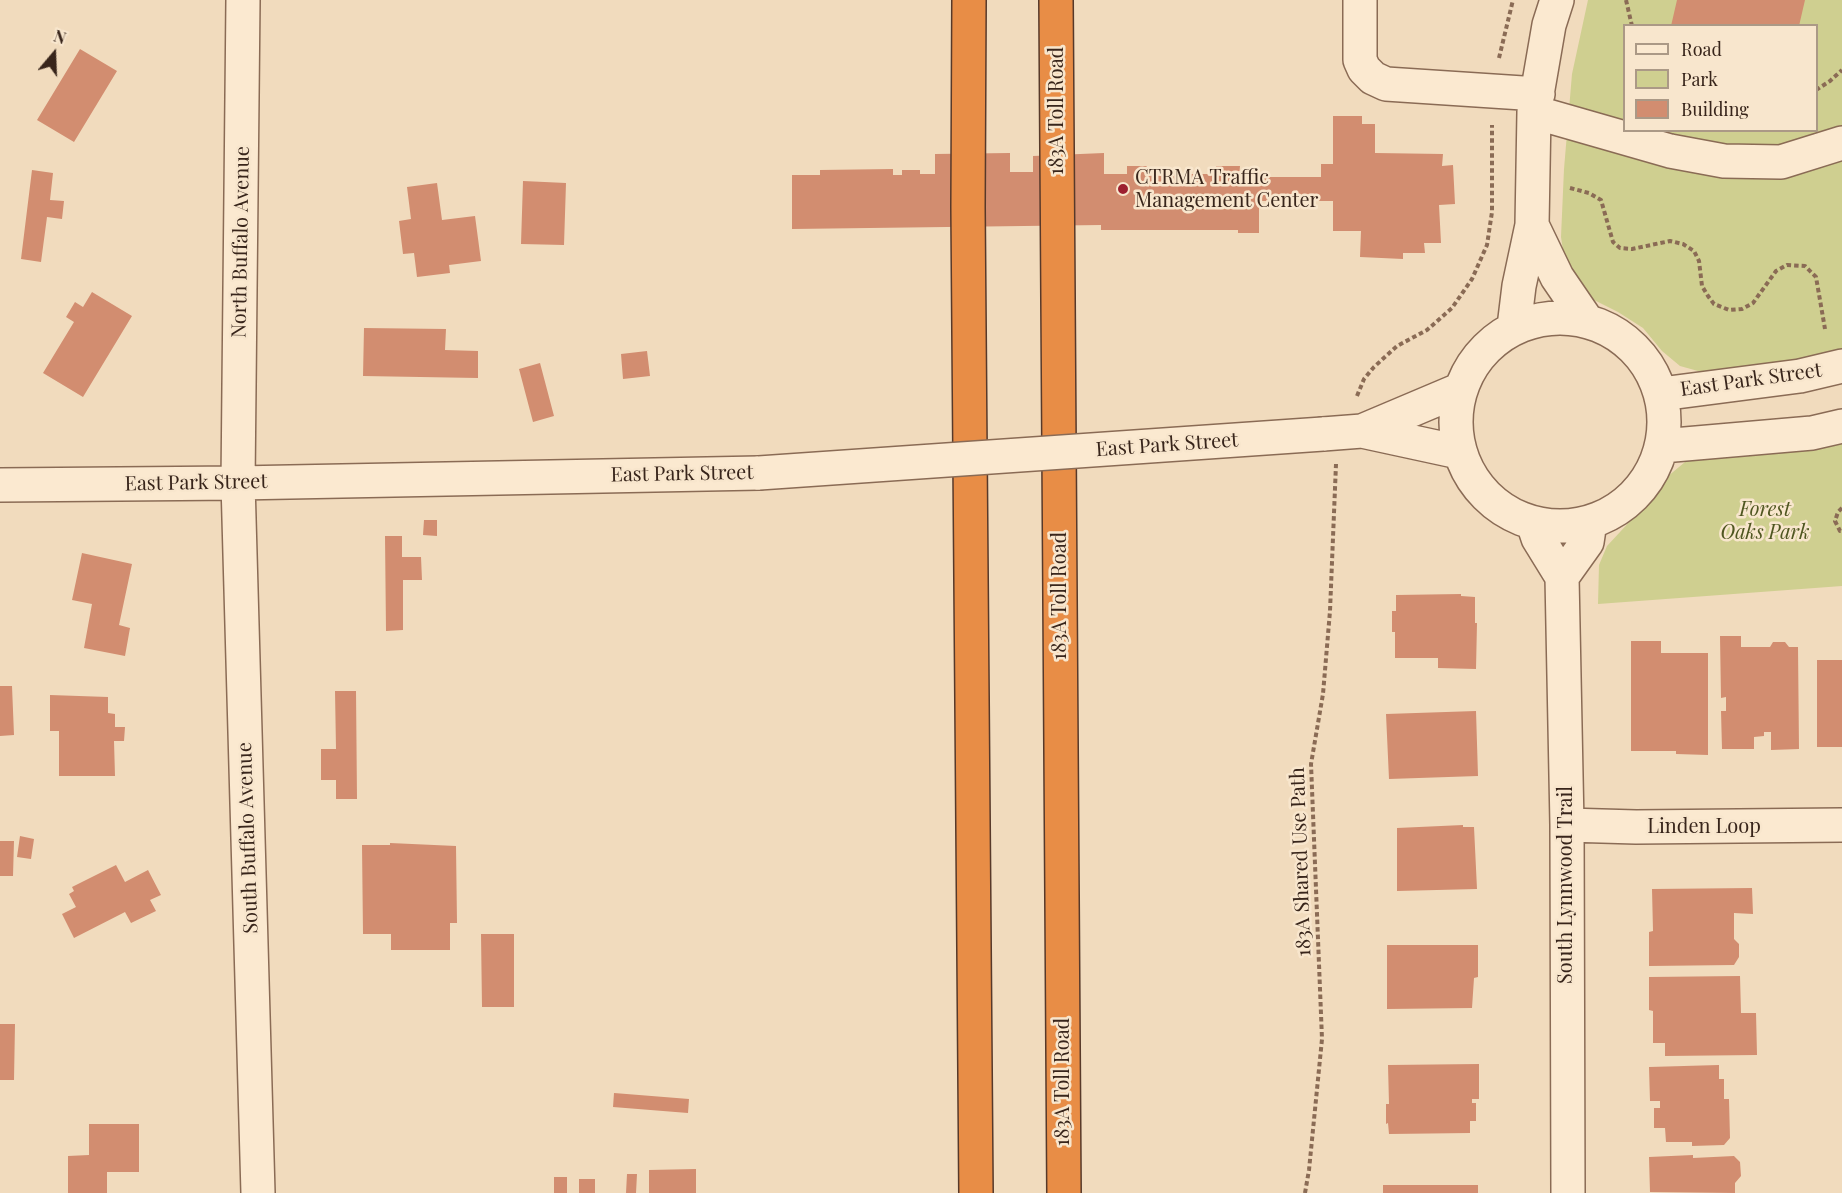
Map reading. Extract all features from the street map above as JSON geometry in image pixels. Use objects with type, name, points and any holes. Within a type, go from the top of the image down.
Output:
[{"type":"highway","points":[[969,0],[968,175],[976,1193]]},
{"type":"highway","name":"183A Toll Road","points":[[1056,0],[1064,1193]]},
{"type":"street","name":"North Buffalo Avenue","points":[[238,483],[243,0]]},
{"type":"street","points":[[1360,0],[1360,60],[1364,69],[1373,78],[1386,84],[1496,90],[1670,151],[1724,161],[1780,162],[1842,142]]},
{"type":"street","points":[[1514,327],[1519,286],[1532,225],[1536,103],[1549,26],[1557,0]]},
{"type":"street","points":[[1532,225],[1557,277],[1587,321]]},
{"type":"street","points":[[1550,317],[1587,321],[1611,331],[1633,347],[1650,369],[1660,394],[1664,420],[1662,446],[1652,472],[1636,494],[1615,511],[1590,522],[1562,526],[1533,523],[1509,513],[1487,497],[1470,476],[1459,452],[1454,421],[1460,390],[1472,364],[1491,343],[1514,327],[1550,317]]},
{"type":"street","name":"East Park Street","points":[[1660,394],[1800,376],[1842,366]]},
{"type":"street","name":"East Park Street","points":[[0,485],[759,473],[1330,446],[1358,418],[1460,390]]},
{"type":"street","name":"East Park Street","points":[[1358,418],[1459,452]]},
{"type":"street","points":[[1662,446],[1812,433],[1842,426]]},
{"type":"street","name":"South Buffalo Avenue","points":[[238,483],[258,1193]]},
{"type":"street","points":[[1533,523],[1538,538],[1562,577],[1587,542],[1590,522]]},
{"type":"street","name":"South Lynnwood Trail","points":[[1562,577],[1567,825],[1568,1193]]},
{"type":"street","name":"Linden Loop","points":[[1567,825],[1636,827],[1842,825]]},
{"type":"path","points":[[1358,418],[1364,379],[1397,346],[1427,330],[1452,308],[1472,279],[1487,245],[1492,212],[1492,121],[1501,45],[1513,0]]},
{"type":"path","points":[[1626,0],[1632,24]]},
{"type":"path","points":[[1818,89],[1842,70]]},
{"type":"path","points":[[1570,188],[1590,193],[1601,200],[1613,242],[1620,248],[1632,249],[1670,241],[1683,244],[1694,251],[1699,261],[1702,286],[1714,304],[1729,310],[1742,309],[1753,303],[1776,271],[1787,265],[1805,266],[1816,277],[1825,330]]},
{"type":"path","name":"183A Shared Use Path","points":[[1305,1193],[1322,1039],[1311,764],[1323,694],[1330,611],[1330,446]]},
{"type":"path","points":[[1842,508],[1835,521],[1842,531]]},
{"type":"green space","points":[[1588,0],[1842,0],[1842,351],[1716,376],[1680,366],[1662,351],[1643,328],[1588,297],[1566,270],[1561,237],[1572,74]]},
{"type":"green space","name":"Forest Oaks Park","points":[[1842,437],[1842,586],[1598,604],[1599,565],[1607,546],[1667,477],[1685,462],[1713,454]]},
{"type":"building","points":[[1677,0],[1805,0],[1799,24],[1671,24]]},
{"type":"building","points":[[80,49],[117,71],[74,142],[37,120]]},
{"type":"building","name":"CTRMA Traffic Management Center","points":[[1333,116],[1362,116],[1362,124],[1375,124],[1375,153],[1443,154],[1442,166],[1453,165],[1455,204],[1439,205],[1441,243],[1424,243],[1425,253],[1403,253],[1403,259],[1360,257],[1361,231],[1333,231],[1333,201],[1259,201],[1259,233],[1238,233],[1238,230],[1101,230],[1101,225],[792,229],[792,175],[820,175],[820,170],[893,169],[893,175],[902,175],[902,170],[920,170],[920,174],[935,174],[935,154],[1010,153],[1010,172],[1033,172],[1033,156],[1104,153],[1104,174],[1127,174],[1127,166],[1147,166],[1147,174],[1158,174],[1158,171],[1176,171],[1176,174],[1216,174],[1216,166],[1240,166],[1239,177],[1321,177],[1321,164],[1333,164]]},
{"type":"building","points":[[32,170],[53,173],[50,200],[64,201],[62,219],[47,217],[41,262],[21,259]]},
{"type":"building","points":[[523,181],[566,183],[564,245],[521,244]]},
{"type":"building","points":[[437,183],[442,220],[475,216],[481,261],[449,265],[450,273],[417,277],[414,253],[403,254],[399,221],[411,219],[407,187]]},
{"type":"building","points":[[92,292],[132,316],[83,397],[43,373],[74,322],[66,317],[75,302],[83,307]]},
{"type":"building","points":[[364,328],[446,329],[445,350],[478,351],[478,378],[363,376]]},
{"type":"building","points":[[647,351],[650,376],[623,379],[621,354]]},
{"type":"building","points":[[540,363],[554,416],[533,422],[519,369]]},
{"type":"building","points":[[424,520],[437,520],[437,536],[423,535]]},
{"type":"building","points":[[385,536],[402,536],[402,557],[421,557],[422,580],[403,580],[403,630],[386,631]]},
{"type":"building","points":[[82,553],[132,564],[119,625],[130,628],[125,656],[84,648],[92,604],[72,600]]},
{"type":"building","points":[[1461,594],[1461,596],[1475,597],[1476,669],[1438,668],[1438,658],[1395,658],[1392,611],[1396,611],[1396,595]]},
{"type":"building","points":[[1720,636],[1741,636],[1741,647],[1770,647],[1773,642],[1785,642],[1789,647],[1798,647],[1799,749],[1771,750],[1771,732],[1764,732],[1764,736],[1754,737],[1754,749],[1722,749],[1721,711],[1726,711],[1726,697],[1721,698]]},
{"type":"building","points":[[1631,641],[1661,641],[1661,653],[1708,653],[1708,755],[1676,754],[1676,751],[1631,751]]},
{"type":"building","points":[[1817,660],[1842,660],[1842,747],[1817,747]]},
{"type":"building","points":[[0,686],[12,686],[14,735],[0,736]]},
{"type":"building","points":[[335,691],[356,691],[357,799],[336,799],[336,780],[321,780],[321,749],[336,749]]},
{"type":"building","points":[[50,695],[108,697],[108,713],[115,714],[115,727],[125,727],[124,741],[114,741],[115,776],[59,776],[59,731],[50,731]]},
{"type":"building","points":[[1476,711],[1478,776],[1389,779],[1386,714]]},
{"type":"building","points":[[1463,825],[1463,827],[1474,827],[1477,889],[1397,891],[1397,828]]},
{"type":"building","points":[[20,836],[34,839],[31,859],[17,857]]},
{"type":"building","points":[[0,841],[14,841],[13,876],[0,876]]},
{"type":"building","points":[[390,843],[456,846],[457,923],[450,923],[450,950],[391,950],[391,934],[363,934],[362,845],[390,845]]},
{"type":"building","points":[[116,865],[125,882],[148,870],[161,895],[150,900],[156,911],[131,923],[125,912],[74,938],[62,914],[76,907],[69,894],[74,891],[72,887]]},
{"type":"building","points":[[1752,888],[1753,914],[1734,913],[1734,939],[1739,944],[1739,957],[1734,965],[1649,966],[1649,932],[1653,931],[1652,889]]},
{"type":"building","points":[[481,934],[514,934],[514,1007],[482,1007]]},
{"type":"building","points":[[1387,945],[1478,945],[1478,977],[1474,978],[1472,1008],[1387,1009]]},
{"type":"building","points":[[1740,976],[1741,1013],[1756,1013],[1757,1055],[1665,1056],[1665,1043],[1653,1043],[1653,1011],[1649,1010],[1649,977]]},
{"type":"building","points":[[0,1024],[15,1024],[14,1080],[0,1080]]},
{"type":"building","points":[[1479,1064],[1479,1099],[1472,1099],[1472,1103],[1476,1103],[1476,1121],[1470,1121],[1470,1133],[1389,1134],[1388,1123],[1386,1124],[1386,1104],[1389,1104],[1388,1065]]},
{"type":"building","points":[[1719,1065],[1719,1079],[1724,1079],[1724,1099],[1729,1099],[1730,1138],[1724,1145],[1692,1146],[1692,1142],[1666,1142],[1665,1128],[1654,1128],[1654,1108],[1660,1108],[1660,1101],[1650,1101],[1649,1067]]},
{"type":"building","points":[[614,1093],[689,1099],[688,1113],[613,1107]]},
{"type":"building","points":[[89,1124],[139,1124],[139,1172],[107,1172],[107,1193],[68,1193],[68,1156],[89,1155]]},
{"type":"building","points":[[1693,1155],[1693,1158],[1734,1156],[1740,1162],[1741,1176],[1735,1183],[1735,1193],[1650,1192],[1649,1157]]},
{"type":"building","points":[[696,1169],[696,1193],[649,1193],[649,1170]]},
{"type":"building","points":[[627,1174],[637,1174],[636,1193],[626,1193]]},
{"type":"building","points":[[554,1177],[567,1177],[567,1193],[554,1193]]},
{"type":"building","points":[[579,1179],[595,1179],[595,1193],[579,1193]]},
{"type":"building","points":[[1383,1185],[1478,1185],[1478,1193],[1383,1193]]},
{"type":"place","name":"CTRMA Traffic Management Center","points":[[1123,189]]}]
